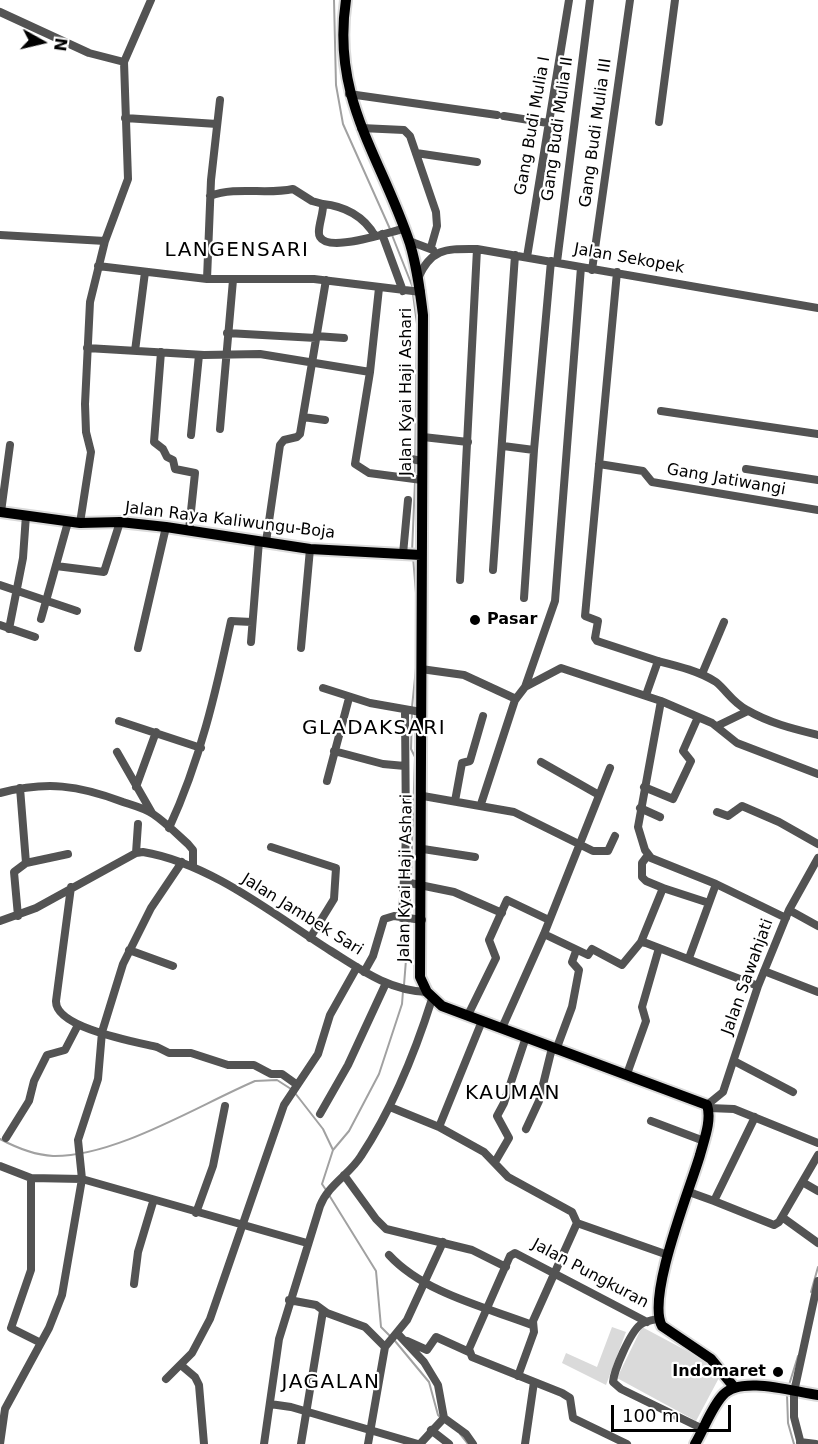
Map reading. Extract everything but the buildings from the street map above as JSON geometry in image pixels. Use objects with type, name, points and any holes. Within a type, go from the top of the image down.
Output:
[{"type":"main road","name":"Jalan Kyai Haji Ashari","points":[[346,0],[344,46],[349,94],[361,128],[387,233],[409,242],[418,278],[410,291],[423,333],[423,437],[417,460],[411,555],[421,669],[415,747],[423,796],[420,820],[420,977],[429,996]]},
{"type":"main road","name":"Jalan Raya Kaliwungu-Boja","points":[[0,512],[68,522],[120,522],[166,527],[310,549],[411,555]]},
{"type":"main road","points":[[429,996],[442,1006],[627,1074],[708,1107],[704,1141],[663,1274],[658,1319],[662,1326],[720,1367],[734,1387]]},
{"type":"main road","points":[[695,1444],[722,1395],[734,1387],[750,1385],[818,1395]]},
{"type":"street","points":[[80,523],[91,452],[86,423],[90,302],[105,241],[128,179],[124,62],[150,0]]},
{"type":"street","name":"Gang Budi Mulia I","points":[[527,257],[569,0]]},
{"type":"street","name":"Gang Budi Mulia II","points":[[524,598],[534,450],[554,262],[591,0]]},
{"type":"street","name":"Gang Budi Mulia III","points":[[592,270],[630,0]]},
{"type":"street","points":[[659,122],[675,0]]},
{"type":"street","points":[[0,12],[89,53],[124,62]]},
{"type":"street","points":[[349,94],[548,123]]},
{"type":"street","points":[[207,279],[210,196],[220,100]]},
{"type":"street","points":[[125,118],[217,124]]},
{"type":"street","points":[[361,128],[404,130],[410,136],[436,212],[433,250],[418,278]]},
{"type":"street","points":[[416,153],[477,162]]},
{"type":"street","points":[[210,196],[245,191],[278,192],[293,189],[312,201],[338,206],[371,228],[387,233]]},
{"type":"street","points":[[323,204],[319,234],[323,240],[331,243],[349,243],[387,233]]},
{"type":"street","points":[[98,266],[207,279],[326,280],[410,291],[387,233]]},
{"type":"street","points":[[0,235],[105,241]]},
{"type":"street","points":[[409,242],[433,250]]},
{"type":"street","points":[[460,580],[477,249]]},
{"type":"street","name":"Jalan Sekopek","points":[[433,250],[477,249],[818,308]]},
{"type":"street","points":[[493,570],[515,255]]},
{"type":"street","points":[[481,804],[516,699],[525,687],[555,601],[581,267]]},
{"type":"street","points":[[135,351],[146,272]]},
{"type":"street","points":[[617,272],[585,616],[598,621],[595,638],[597,641],[702,674],[717,683],[729,698],[748,711],[781,725],[818,735]]},
{"type":"street","points":[[220,429],[233,280]]},
{"type":"street","points":[[251,642],[262,541],[278,452],[284,440],[299,436],[326,280]]},
{"type":"street","points":[[379,288],[370,372],[355,466],[369,473],[417,479]]},
{"type":"street","points":[[227,333],[344,338]]},
{"type":"street","points":[[87,348],[199,355],[260,354],[370,372]]},
{"type":"street","points":[[161,352],[154,442],[163,449],[167,457],[173,460],[174,469],[195,473],[189,530]]},
{"type":"street","points":[[191,435],[199,355]]},
{"type":"street","points":[[661,411],[818,434]]},
{"type":"street","points":[[303,417],[325,420]]},
{"type":"street","points":[[423,437],[468,442]]},
{"type":"street","points":[[0,512],[10,445]]},
{"type":"street","points":[[502,446],[534,450]]},
{"type":"street","name":"Gang Jatiwangi","points":[[599,464],[643,471],[652,483],[818,510]]},
{"type":"street","points":[[746,469],[818,480]]},
{"type":"street","points":[[408,500],[414,522],[411,555]]},
{"type":"street","points":[[26,515],[23,558],[4,627],[35,637]]},
{"type":"street","points":[[41,619],[68,522]]},
{"type":"street","points":[[56,566],[106,571],[120,522]]},
{"type":"street","points":[[138,648],[166,527]]},
{"type":"street","points":[[301,648],[310,549]]},
{"type":"street","points":[[0,585],[78,611]]},
{"type":"street","points":[[169,828],[201,748],[218,687],[231,621],[252,622]]},
{"type":"street","points":[[702,674],[724,622]]},
{"type":"street","points":[[646,695],[658,661]]},
{"type":"street","points":[[525,687],[557,668],[568,668],[661,701],[717,726],[738,743],[818,774]]},
{"type":"street","points":[[421,669],[464,675],[516,699]]},
{"type":"street","points":[[323,688],[349,698],[419,712]]},
{"type":"street","points":[[327,781],[349,698]]},
{"type":"street","points":[[661,701],[638,827],[648,855],[818,926]]},
{"type":"street","points":[[404,919],[405,711]]},
{"type":"street","points":[[717,726],[748,711]]},
{"type":"street","points":[[455,801],[462,763],[471,760],[483,716]]},
{"type":"street","points":[[644,787],[673,799],[691,761],[683,752],[698,717]]},
{"type":"street","points":[[119,721],[201,748]]},
{"type":"street","points":[[136,786],[156,732]]},
{"type":"street","points":[[334,751],[387,765],[405,766]]},
{"type":"street","points":[[117,752],[152,813],[193,850],[193,865]]},
{"type":"street","points":[[541,762],[599,795]]},
{"type":"street","points":[[502,1028],[544,934],[610,768]]},
{"type":"street","points":[[0,793],[20,788],[52,785],[78,788],[152,813]]},
{"type":"street","points":[[20,788],[26,863]]},
{"type":"street","points":[[423,796],[481,804],[526,817],[580,846],[604,852],[610,848],[615,836]]},
{"type":"street","points":[[717,812],[728,816],[742,806],[779,822],[818,844]]},
{"type":"street","points":[[640,808],[660,817]]},
{"type":"street","points":[[406,819],[420,820]]},
{"type":"street","points":[[0,921],[18,916],[136,852],[138,824]]},
{"type":"street","points":[[406,836],[420,836]]},
{"type":"street","points":[[271,847],[336,868],[334,899],[310,938]]},
{"type":"street","name":"Jalan Jambek Sari","points":[[136,852],[152,853],[193,865],[361,970],[386,983],[429,996]]},
{"type":"street","points":[[18,916],[13,875],[15,869],[26,863],[68,854]]},
{"type":"street","points":[[648,855],[642,863],[642,877],[646,881],[709,903]]},
{"type":"street","points":[[405,859],[421,856],[475,857]]},
{"type":"street","name":"Jalan Sawahjati","points":[[708,1107],[720,1096],[764,970],[788,914],[818,858]]},
{"type":"street","points":[[0,1444],[5,1409],[41,1344],[62,1294],[82,1179],[77,1146],[81,1125],[98,1079],[102,1032],[129,950],[151,908],[182,862]]},
{"type":"street","points":[[405,882],[419,883],[464,895],[502,913]]},
{"type":"street","points":[[689,958],[716,884]]},
{"type":"street","points":[[71,888],[55,1006],[64,1017],[78,1025],[175,1055],[191,1053],[228,1065],[254,1065],[271,1074],[282,1074],[294,1088]]},
{"type":"street","points":[[544,934],[576,951],[588,955],[592,950],[621,965],[641,942],[663,888]]},
{"type":"street","points":[[468,1015],[496,958],[489,941],[507,900],[549,920]]},
{"type":"street","points":[[166,1379],[182,1366],[192,1353],[210,1319],[294,1088],[318,1054],[330,1015],[373,956],[384,919],[390,916],[419,920]]},
{"type":"street","points":[[641,942],[689,958],[758,986]]},
{"type":"street","points":[[627,1074],[646,1021],[642,1007],[659,948]]},
{"type":"street","points":[[129,950],[173,966]]},
{"type":"street","points":[[526,1129],[539,1101],[554,1049],[576,992],[579,970],[572,962],[576,951]]},
{"type":"street","points":[[764,970],[818,992]]},
{"type":"street","points":[[320,1114],[348,1065],[386,983]]},
{"type":"street","points":[[264,1444],[279,1339],[289,1300],[322,1200],[361,1157],[390,1107],[429,996]]},
{"type":"street","points":[[439,1127],[482,1021]]},
{"type":"street","points":[[6,1138],[29,1101],[34,1081],[47,1055],[65,1050],[78,1025]]},
{"type":"street","points":[[495,1162],[509,1138],[496,1116],[504,1103],[526,1037]]},
{"type":"street","points":[[734,1061],[793,1092]]},
{"type":"street","points":[[196,1213],[213,1166],[225,1106]]},
{"type":"street","points":[[390,1107],[439,1127],[484,1152],[508,1177],[573,1212],[577,1223],[532,1325],[534,1332],[518,1376]]},
{"type":"street","points":[[708,1107],[734,1109],[818,1143]]},
{"type":"street","points":[[714,1201],[754,1117]]},
{"type":"street","points":[[651,1121],[704,1141]]},
{"type":"street","points":[[689,1192],[771,1225],[777,1224],[804,1183],[818,1155]]},
{"type":"street","points":[[0,1166],[31,1178],[82,1179],[153,1202],[307,1243]]},
{"type":"street","points":[[344,1175],[376,1219],[386,1228],[472,1250],[506,1267],[469,1352]]},
{"type":"street","points":[[31,1178],[31,1270],[11,1328],[41,1344]]},
{"type":"street","points":[[804,1183],[818,1191]]},
{"type":"street","points":[[134,1284],[138,1252],[153,1202]]},
{"type":"street","points":[[782,1217],[818,1243]]},
{"type":"street","points":[[577,1223],[668,1255]]},
{"type":"street","points":[[368,1444],[386,1345],[398,1335],[407,1320],[443,1242]]},
{"type":"street","name":"Jalan Pungkuran","points":[[506,1267],[512,1254],[518,1253],[647,1322]]},
{"type":"street","points":[[389,1255],[406,1272],[426,1283],[532,1325]]},
{"type":"street","points":[[816,1444],[801,1443],[790,1391],[818,1281]]},
{"type":"street","points":[[289,1300],[316,1305],[323,1311],[365,1327],[386,1345]]},
{"type":"street","points":[[301,1444],[323,1311]]},
{"type":"street","points":[[658,1319],[647,1322],[634,1332],[617,1367],[613,1382],[703,1429]]},
{"type":"street","points":[[398,1335],[427,1350],[436,1337],[469,1352],[472,1357],[570,1398],[573,1418],[627,1444]]},
{"type":"street","points":[[398,1335],[424,1362],[438,1385],[443,1418],[466,1434],[473,1444]]},
{"type":"street","points":[[182,1366],[199,1385],[204,1444]]},
{"type":"street","points":[[525,1444],[534,1382]]},
{"type":"street","points":[[270,1404],[306,1411],[419,1444],[443,1418]]},
{"type":"street","points":[[433,1428],[449,1444]]},
{"type":"shaded area","points":[[612,1327],[626,1332],[606,1385],[562,1363],[566,1353],[597,1367]]},
{"type":"shaded area","points":[[642,1327],[702,1359],[720,1376],[696,1421],[617,1378]]},
{"type":"waterway","points":[[334,0],[336,85],[343,124],[390,229]]},
{"type":"waterway","points":[[392,235],[413,288]]},
{"type":"waterway","points":[[413,294],[417,324],[415,477]]},
{"type":"waterway","points":[[412,552],[415,482]]},
{"type":"waterway","points":[[413,557],[417,605]]},
{"type":"waterway","points":[[412,707],[416,668]]},
{"type":"waterway","points":[[411,880],[415,757],[411,749],[412,713]]},
{"type":"waterway","points":[[409,916],[411,886]]},
{"type":"waterway","points":[[404,985],[409,922]]},
{"type":"waterway","points":[[326,1190],[322,1184],[333,1150],[349,1131],[379,1074],[402,1004],[403,991]]},
{"type":"waterway","points":[[0,1139],[39,1154],[53,1156],[77,1154],[103,1148],[156,1128],[255,1081],[277,1080],[291,1089]]},
{"type":"waterway","points":[[295,1093],[323,1129],[333,1150]]},
{"type":"waterway","points":[[329,1195],[376,1271],[381,1327],[391,1337]]},
{"type":"waterway","points":[[811,1292],[818,1267]]},
{"type":"waterway","points":[[395,1341],[429,1382],[438,1415],[442,1419]]},
{"type":"waterway","points":[[789,1385],[798,1356]]},
{"type":"waterway","points":[[787,1394],[788,1423],[794,1444]]},
{"type":"waterway","points":[[460,1434],[468,1444]]},
{"type":"place","name":"Pasar","points":[[475,620]]},
{"type":"place","name":"Indomaret","points":[[778,1372]]},
{"type":"district","name":"LANGENSARI","points":[[237,251]]},
{"type":"district","name":"GLADAKSARI","points":[[374,729]]},
{"type":"district","name":"KAUMAN","points":[[513,1094]]},
{"type":"district","name":"JAGALAN","points":[[331,1383]]}]
